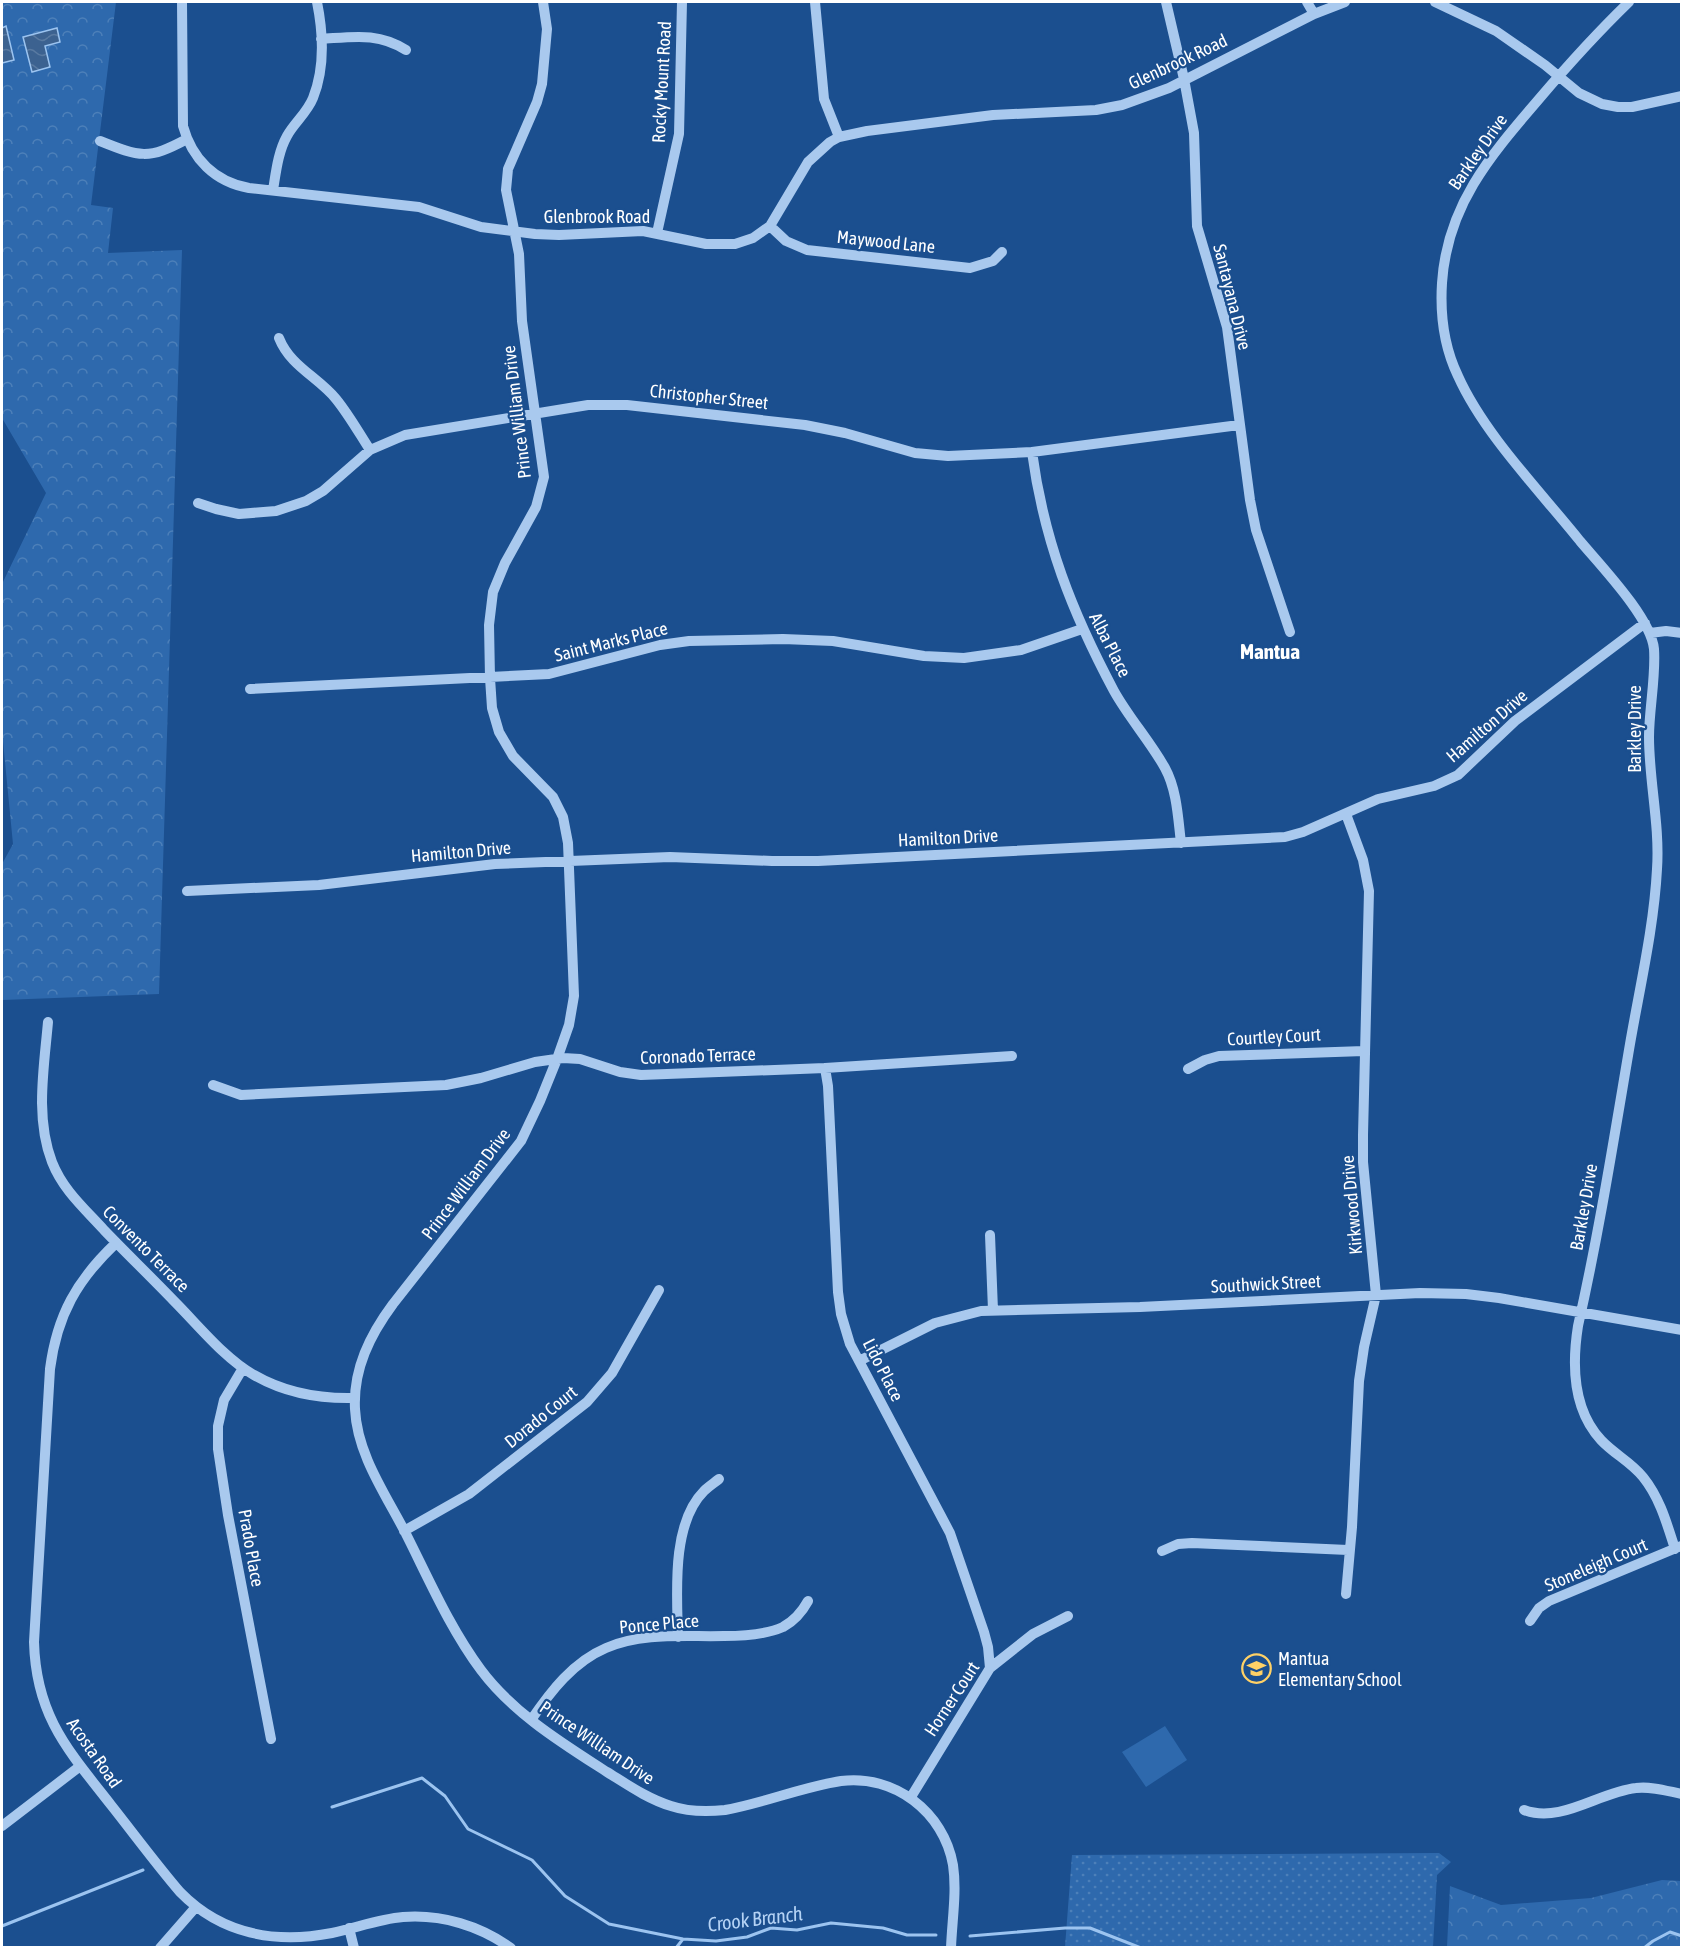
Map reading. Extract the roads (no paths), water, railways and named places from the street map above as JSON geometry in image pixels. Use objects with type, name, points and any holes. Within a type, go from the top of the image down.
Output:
[{"type":"street","name":"Glenbrook Road","points":[[182,2],[182,108],[187,139],[196,156],[220,178],[243,187],[419,207],[461,222],[514,231],[559,235],[628,230],[706,244],[735,244],[753,238],[770,226],[808,162],[823,147],[839,137],[867,131],[993,115],[1108,108],[1169,88],[1314,14],[1345,2]]},
{"type":"street","points":[[273,190],[284,143],[313,98],[319,78],[321,39],[317,2]]},
{"type":"street","name":"Prince William Drive","points":[[543,2],[547,29],[542,84],[537,102],[506,177],[506,190],[520,272],[522,321],[543,463],[542,491],[531,518],[505,562],[493,592],[489,625],[490,678],[492,708],[499,732],[513,756],[548,791],[557,804],[565,824],[569,861],[574,996],[569,1025],[557,1059],[521,1141],[374,1330],[359,1370],[355,1398],[356,1417],[363,1449],[472,1658],[495,1686],[531,1720],[644,1795],[681,1809],[725,1810],[849,1780],[877,1783],[911,1797],[918,1802],[939,1828],[952,1860],[954,1890],[951,1947]]},
{"type":"street","name":"Rocky Mount Road","points":[[657,234],[679,134],[682,2]]},
{"type":"street","points":[[815,2],[824,99],[839,137]]},
{"type":"street","name":"Santayana Drive","points":[[1166,2],[1194,133],[1197,226],[1227,327],[1239,425],[1256,530],[1290,632]]},
{"type":"street","points":[[1307,2],[1314,14]]},
{"type":"street","points":[[1435,2],[1496,31],[1579,93],[1612,107],[1632,107],[1682,96]]},
{"type":"street","name":"Barkley Drive","points":[[1629,2],[1559,76],[1490,158],[1472,185],[1450,235],[1443,265],[1441,297],[1444,329],[1456,372],[1480,416],[1626,597],[1648,628],[1654,649],[1649,735],[1658,844],[1656,884],[1574,1364],[1585,1414],[1600,1439],[1634,1467],[1648,1483],[1678,1547]]},
{"type":"street","points":[[321,39],[379,38],[391,41],[406,50]]},
{"type":"street","points":[[100,141],[121,149],[149,155],[164,152],[187,139]]},
{"type":"street","name":"Maywood Lane","points":[[770,226],[786,242],[818,252],[970,268],[993,261],[1002,252]]},
{"type":"street","points":[[279,338],[286,353],[295,363],[336,399],[370,450]]},
{"type":"street","name":"Christopher Street","points":[[198,503],[239,514],[264,514],[286,509],[323,491],[370,450],[415,432],[588,405],[627,405],[824,428],[892,448],[927,454],[968,457],[1032,452],[1239,425]]},
{"type":"street","name":"Alba Place","points":[[1032,452],[1046,531],[1082,628],[1116,694],[1167,772],[1176,805],[1181,843]]},
{"type":"street","name":"Saint Marks Place","points":[[250,689],[549,674],[660,645],[689,640],[833,641],[924,656],[964,658],[1021,651],[1082,628]]},
{"type":"street","points":[[1648,628],[1682,633]]},
{"type":"street","name":"Hamilton Drive","points":[[187,891],[319,885],[456,868],[569,861],[670,857],[818,861],[1285,837],[1303,832],[1378,800],[1434,786],[1458,775],[1515,721],[1648,628]]},
{"type":"street","name":"Kirkwood Drive","points":[[1346,814],[1363,860],[1369,891],[1363,1162],[1376,1296],[1359,1381],[1352,1527],[1348,1550],[1346,1594]]},
{"type":"street","name":"Convento Terrace","points":[[48,1022],[42,1120],[48,1151],[67,1190],[116,1243],[243,1368],[276,1386],[297,1392],[325,1397],[355,1398]]},
{"type":"street","name":"Courtley Court","points":[[1188,1069],[1219,1056],[1364,1051]]},
{"type":"street","name":"Coronado Terrace","points":[[213,1085],[241,1095],[446,1084],[481,1078],[522,1065],[557,1059],[580,1059],[620,1072],[641,1075],[825,1068],[1012,1056]]},
{"type":"street","name":"Lido Place","points":[[825,1068],[828,1086],[838,1292],[847,1335],[950,1533],[984,1632],[990,1668]]},
{"type":"street","points":[[990,1235],[993,1310]]},
{"type":"street","name":"Acosta Road","points":[[116,1243],[94,1264],[68,1302],[56,1333],[50,1369],[34,1658],[47,1711],[58,1734],[79,1767],[163,1872],[195,1908],[233,1927],[265,1936],[300,1937],[405,1917],[438,1918],[472,1926],[512,1947]]},
{"type":"street","name":"Dorado Court","points":[[404,1531],[469,1494],[587,1402],[612,1373],[659,1290]]},
{"type":"street","name":"Southwick Street","points":[[859,1361],[948,1318],[993,1310],[1140,1307],[1420,1293],[1466,1294],[1682,1330]]},
{"type":"street","name":"Prado Place","points":[[243,1368],[224,1400],[218,1426],[218,1449],[228,1515],[271,1739]]},
{"type":"street","points":[[678,1637],[677,1576],[682,1536],[698,1499],[719,1479]]},
{"type":"street","points":[[1162,1551],[1178,1544],[1192,1543],[1348,1550]]},
{"type":"street","name":"Stoneleigh Court","points":[[1530,1621],[1539,1608],[1549,1601],[1678,1547]]},
{"type":"street","name":"Ponce Place","points":[[531,1720],[568,1674],[591,1655],[621,1643],[678,1637],[740,1636],[775,1630],[794,1620],[808,1601]]},
{"type":"street","name":"Horner Court","points":[[911,1797],[990,1668],[1033,1634],[1068,1616]]},
{"type":"street","points":[[2,1827],[79,1767]]},
{"type":"street","points":[[1524,1810],[1535,1814],[1549,1814],[1636,1787],[1682,1794]]},
{"type":"street","points":[[160,1947],[195,1908]]},
{"type":"street","points":[[349,1928],[354,1947]]},
{"type":"water","points":[[6,26],[14,60],[2,63],[2,28]]},
{"type":"water","points":[[57,28],[60,42],[45,46],[50,67],[32,72],[23,37]]},
{"type":"waterway","points":[[332,1807],[422,1778],[445,1796],[468,1829],[532,1860],[565,1896],[609,1924],[683,1939],[716,1941],[747,1937],[771,1928],[797,1930],[831,1923],[883,1928],[907,1935],[936,1935]]},
{"type":"waterway","points":[[2,1926],[143,1870]]},
{"type":"waterway","name":"Crook Branch","points":[[970,1936],[1090,1928],[1141,1948]]},
{"type":"waterway","name":"Crook Branch","points":[[1644,1948],[1670,1932],[1682,1936]]},
{"type":"waterway","points":[[676,1948],[683,1939]]},
{"type":"place","name":"Mantua Elementary School","points":[[1257,1669]]},
{"type":"district","name":"Mantua","points":[[1270,652]]}]
